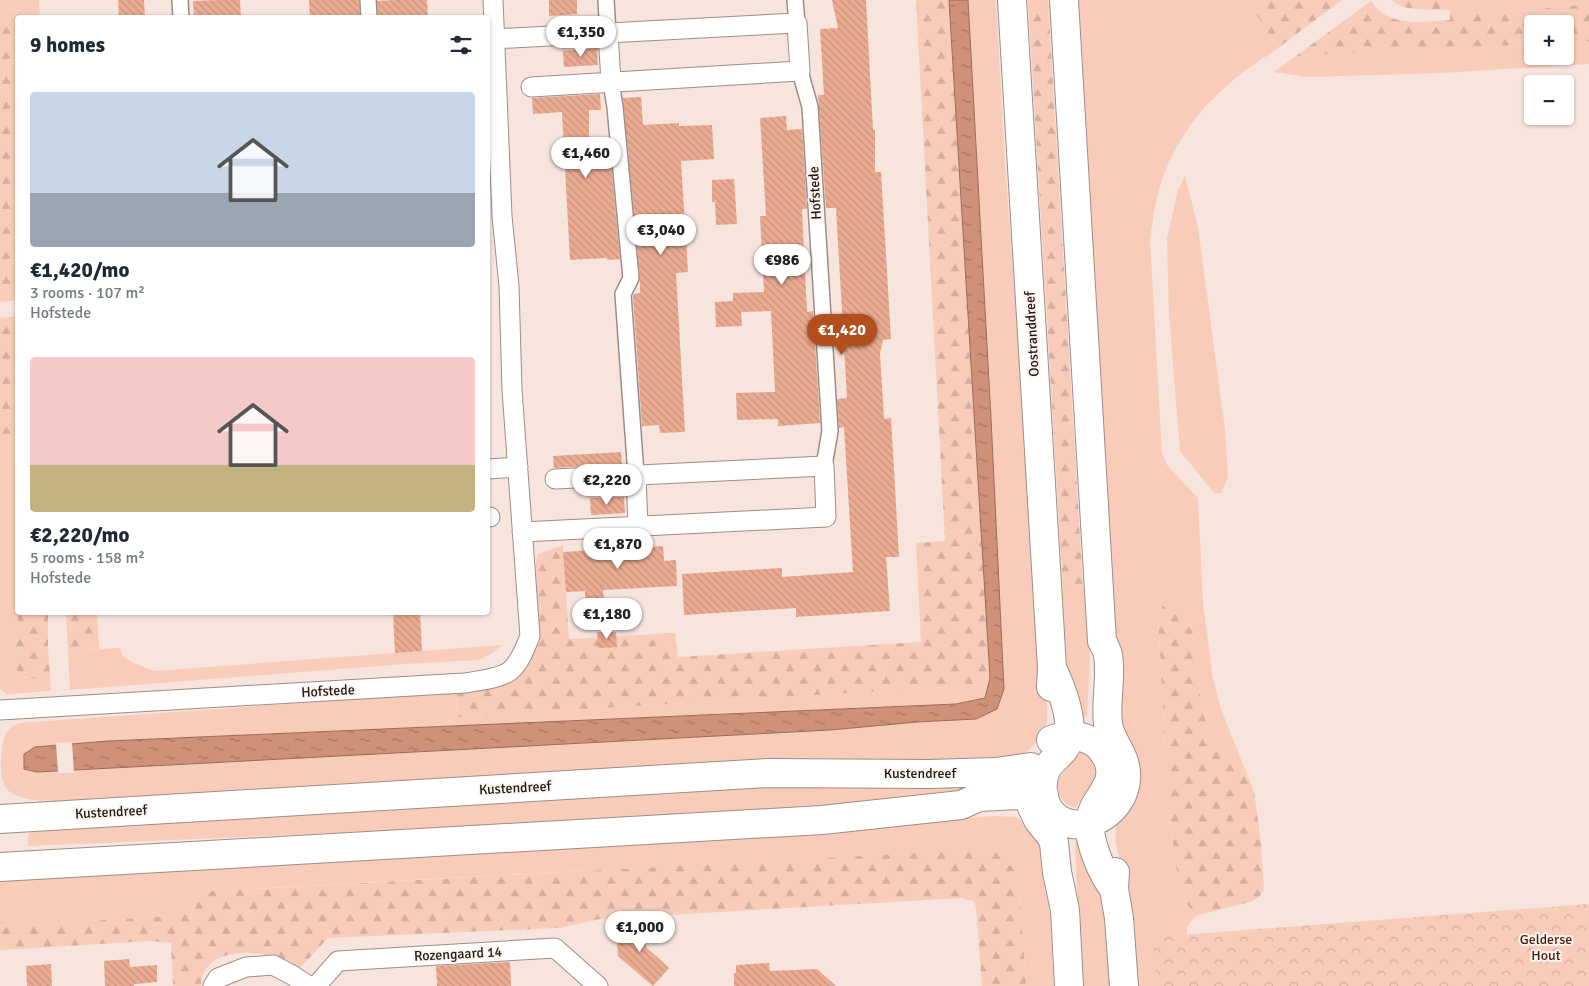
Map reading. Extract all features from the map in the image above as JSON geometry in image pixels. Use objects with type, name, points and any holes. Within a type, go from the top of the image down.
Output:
[{"type":"main road","name":"Oostranddreef","points":[[1012,0],[1052,668],[1060,684],[1068,720],[1082,738]]},
{"type":"main road","points":[[1064,0],[1102,641],[1096,657],[1093,706],[1082,738]]},
{"type":"main road","points":[[1082,738],[1042,747],[1032,762],[1028,782],[1035,800],[1051,813],[1104,836],[1116,874],[1114,889],[1124,986]]},
{"type":"main road","points":[[1035,800],[1047,768],[1062,753],[1068,741],[1082,738],[1125,764],[1125,786],[1122,796],[1116,805],[1077,824],[1054,843],[1057,872],[1065,910],[1069,986]]},
{"type":"main road","name":"Kustendreef","points":[[0,819],[766,773],[929,774],[996,772],[1031,768]]},
{"type":"main road","points":[[0,867],[822,820],[961,805],[980,810],[1035,800]]},
{"type":"street","points":[[180,0],[181,15]]},
{"type":"street","points":[[368,0],[369,15]]},
{"type":"street","name":"Hofstede","points":[[0,710],[464,683],[489,679],[510,671],[522,656],[530,636],[512,390],[509,286],[493,136],[492,0]]},
{"type":"street","points":[[606,0],[611,82],[631,278],[623,294],[638,526]]},
{"type":"street","name":"Hofstede","points":[[522,532],[826,517],[824,466],[830,431],[810,107],[800,71],[795,0]]},
{"type":"street","points":[[493,39],[796,23]]},
{"type":"street","points":[[531,87],[800,71]]},
{"type":"street","points":[[555,479],[824,466]]},
{"type":"street","points":[[490,469],[518,467]]},
{"type":"street","name":"Rozengaard 14","points":[[316,986],[338,961],[555,948],[598,986]]},
{"type":"street","points":[[213,986],[218,978],[246,967],[273,965],[309,986]]},
{"type":"green space","points":[[0,0],[39,0],[40,15],[21,15],[21,10],[0,11]]},
{"type":"green space","points":[[916,0],[949,0],[990,679],[980,685],[456,717],[457,692],[489,687],[536,622],[536,560],[538,554],[563,545],[569,639],[675,633],[678,657],[921,642],[916,543],[945,541]]},
{"type":"green space","points":[[968,0],[996,0],[1004,147],[1042,671],[1047,711],[1047,721],[1039,739],[1017,760],[69,801],[33,800],[13,794],[6,788],[1,770],[3,741],[8,730],[19,723],[457,692],[456,717],[980,685],[990,679],[985,698],[956,704],[74,744],[75,770],[830,730],[976,719],[996,709],[1004,689]]},
{"type":"green space","points":[[1028,0],[1048,0],[1083,588],[1063,590]]},
{"type":"green space","points":[[1079,0],[1247,0],[1278,48],[1225,87],[1200,113],[1184,135],[1165,171],[1161,183],[1150,239],[1162,453],[1167,465],[1198,498],[1203,603],[1213,679],[1221,709],[1249,779],[1218,749],[1208,728],[1201,705],[1193,634],[1158,613],[1170,820],[1178,880],[1182,895],[1195,917],[1187,928],[1186,950],[1168,986],[1136,986],[1130,902],[1115,840],[1119,730],[1117,661]]},
{"type":"green space","points":[[1247,0],[1342,0],[1278,48]]},
{"type":"green space","points":[[1392,0],[1446,0],[1450,10],[1410,8],[1396,4]]},
{"type":"green space","points":[[1446,0],[1589,0],[1589,4],[1485,14],[1450,15]]},
{"type":"green space","points":[[1371,1],[1378,10],[1387,16],[1417,22],[1450,20],[1450,15],[1485,14],[1589,4],[1589,41],[1574,42],[1574,15],[1524,15],[1524,44],[1296,56]]},
{"type":"green space","points":[[21,10],[21,15],[15,15],[15,300],[0,302],[0,11]]},
{"type":"green space","points":[[1589,41],[1589,64],[1574,65],[1574,42]]},
{"type":"green space","points":[[1524,44],[1524,65],[1573,65],[1442,73],[1309,77],[1274,72],[1296,56]]},
{"type":"green space","points":[[1185,176],[1198,227],[1225,430],[1228,477],[1221,493],[1214,493],[1180,451],[1169,315],[1167,238],[1178,190]]},
{"type":"green space","points":[[15,316],[15,435],[0,435],[0,318]]},
{"type":"green space","points":[[0,435],[15,435],[15,615],[18,615],[15,665],[24,678],[50,677],[51,691],[7,694],[0,687]]},
{"type":"green space","points":[[1088,588],[1090,659],[1087,715],[1082,720],[1061,654],[1058,590]]},
{"type":"green space","points":[[1163,606],[1173,606],[1182,609],[1189,621],[1193,634],[1201,705],[1208,728],[1218,749],[1249,779],[1254,792],[1261,842],[1264,890],[1259,897],[1250,902],[1195,917],[1182,895],[1178,880],[1170,820],[1158,613]]},
{"type":"green space","points":[[18,615],[48,615],[50,677],[25,677],[21,675],[15,665]]},
{"type":"green space","points":[[66,615],[97,615],[99,649],[68,651]]},
{"type":"green space","points":[[502,645],[491,654],[479,660],[70,690],[68,651],[120,648],[123,656],[131,662],[154,671]]},
{"type":"green space","points":[[1081,752],[1090,758],[1095,765],[1096,772],[1094,779],[1076,808],[1067,804],[1060,796],[1058,784],[1063,772]]},
{"type":"green space","points":[[822,781],[1015,785],[821,807],[455,828],[28,846],[28,835],[33,829]]},
{"type":"green space","points":[[996,816],[1016,817],[1028,825],[1037,835],[1044,852],[1048,877],[1054,986],[1026,986],[1019,875],[989,850],[197,892],[196,914],[0,927],[0,877]]},
{"type":"green space","points":[[1084,838],[1101,881],[1115,986],[1081,986],[1075,841]]},
{"type":"green space","points":[[989,850],[1001,855],[1019,875],[1026,986],[982,986],[976,908],[974,901],[961,898],[600,919],[559,928],[328,938],[297,971],[269,956],[237,953],[216,960],[208,966],[203,975],[201,986],[173,986],[171,943],[150,941],[0,950],[0,927],[195,914],[197,892]]},
{"type":"green space","name":"Gelderse Hout","points":[[1589,904],[1589,986],[1156,986],[1153,937]]},
{"type":"water","points":[[949,0],[968,0],[1004,689],[997,709],[976,719],[830,730],[37,772],[24,769],[24,754],[35,747],[108,741],[956,704],[985,698],[990,678]]},
{"type":"pier","points":[[72,742],[74,773],[58,773],[56,743]]},
{"type":"building","points":[[118,0],[144,0],[145,15],[119,15]]},
{"type":"building","points":[[240,0],[241,15],[194,15],[193,1]]},
{"type":"building","points":[[309,0],[359,0],[360,15],[310,15]]},
{"type":"building","points":[[427,0],[428,15],[378,15],[377,1]]},
{"type":"building","points":[[549,0],[577,0],[577,14],[549,16]]},
{"type":"building","points":[[832,0],[866,0],[873,130],[875,130],[875,172],[881,172],[891,339],[883,340],[880,353],[884,419],[891,418],[899,557],[886,557],[890,611],[796,617],[796,608],[684,615],[682,574],[782,568],[782,577],[853,572],[844,427],[839,428],[837,399],[847,398],[836,208],[826,208],[818,95],[824,95],[820,29],[838,28]]},
{"type":"building","points":[[597,48],[598,65],[564,67],[563,51]]},
{"type":"building","points":[[600,94],[601,110],[589,110],[589,142],[609,141],[620,259],[570,260],[562,112],[533,114],[532,98]]},
{"type":"building","points":[[641,97],[643,125],[679,123],[679,126],[712,125],[714,159],[681,161],[688,272],[676,273],[685,432],[660,433],[659,425],[642,426],[633,296],[640,293],[640,277],[623,98]]},
{"type":"building","points":[[786,116],[787,130],[802,129],[807,209],[802,209],[807,312],[813,311],[820,423],[778,426],[778,419],[737,420],[736,393],[775,392],[771,311],[741,312],[742,326],[716,327],[715,302],[733,301],[733,293],[764,292],[760,216],[766,216],[760,118]]},
{"type":"building","points":[[734,179],[737,224],[716,225],[715,202],[712,202],[712,180]]},
{"type":"building","points":[[621,452],[622,464],[554,468],[553,456]]},
{"type":"building","points":[[624,497],[625,513],[591,515],[590,498]]},
{"type":"building","points":[[663,546],[664,561],[676,560],[677,586],[603,590],[604,599],[585,600],[585,591],[566,592],[563,552]]},
{"type":"building","points":[[393,615],[420,615],[422,651],[395,653]]},
{"type":"building","points":[[597,632],[616,632],[617,647],[598,648]]},
{"type":"building","points":[[645,924],[646,947],[669,968],[653,986],[618,956],[617,943],[621,943],[620,925]]},
{"type":"building","points":[[129,959],[130,967],[157,965],[157,982],[134,984],[134,986],[105,986],[104,961]]},
{"type":"building","points":[[510,962],[511,986],[437,986],[436,966]]},
{"type":"building","points":[[769,963],[770,971],[817,969],[836,986],[734,986],[736,965]]},
{"type":"building","points":[[51,964],[52,986],[27,986],[26,966]]}]
